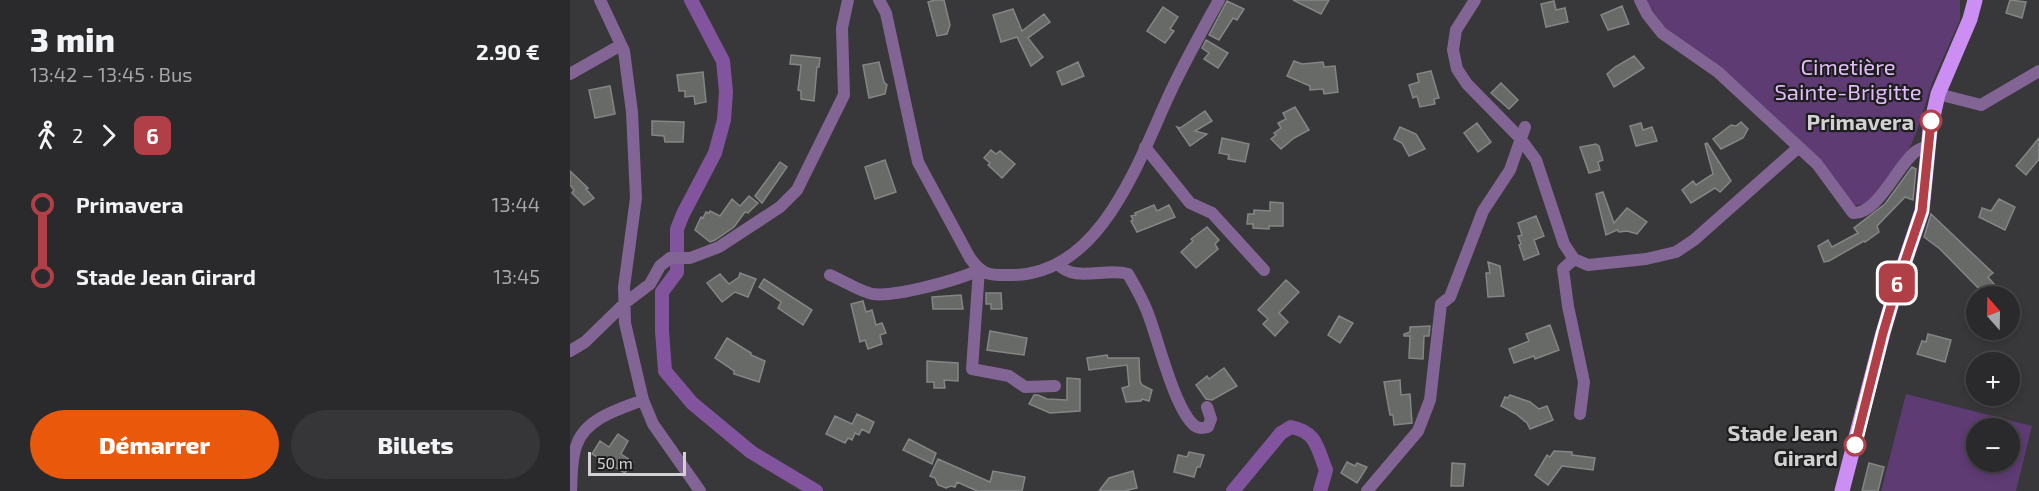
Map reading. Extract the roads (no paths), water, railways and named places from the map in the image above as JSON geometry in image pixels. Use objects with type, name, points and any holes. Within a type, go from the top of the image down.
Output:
[{"type":"main road","points":[[1842,491],[1883,333],[1922,211],[1928,146],[1938,94],[1976,0]]},
{"type":"street","points":[[600,0],[624,51],[632,112],[636,198],[624,287],[625,323],[643,400],[653,424],[700,491]]},
{"type":"street","points":[[570,351],[585,342],[625,303],[650,284],[660,266],[670,258],[690,258],[719,247],[780,207],[797,190],[844,95],[842,28],[848,0]]},
{"type":"street","points":[[879,0],[886,13],[918,162],[979,270],[972,369],[1009,376],[1025,387],[1055,386]]},
{"type":"street","points":[[830,275],[873,294],[904,291],[963,278],[979,270],[993,275],[1023,275],[1058,264],[1104,223],[1126,187],[1186,60],[1219,0]]},
{"type":"street","points":[[1475,0],[1456,30],[1453,50],[1457,69],[1467,84],[1523,133],[1536,160],[1564,244],[1574,259],[1588,265],[1646,259],[1676,252],[1694,240],[1799,147]]},
{"type":"street","points":[[1640,0],[1647,14],[1662,33],[1718,72],[1817,164],[1853,213],[1860,213],[1868,207],[1894,179],[1910,156],[1928,146]]},
{"type":"street","points":[[570,74],[621,45]]},
{"type":"street","points":[[1938,94],[1980,105],[2039,71]]},
{"type":"street","points":[[1367,491],[1418,431],[1430,400],[1441,303],[1450,297],[1483,211],[1510,170],[1523,133]]},
{"type":"street","points":[[1145,147],[1190,203],[1212,213],[1264,270]]},
{"type":"street","points":[[1574,259],[1563,269],[1568,306],[1584,382],[1580,414]]},
{"type":"street","points":[[1058,264],[1066,272],[1128,274],[1147,311],[1171,382],[1194,425],[1201,428],[1208,427],[1211,419],[1207,407]]},
{"type":"street","points":[[571,491],[574,452],[578,441],[587,430],[607,414],[643,400]]},
{"type":"waterway","points":[[691,0],[723,61],[726,92],[724,120],[715,153],[677,229],[677,272],[662,292],[665,371],[692,403],[751,452],[816,491]]},
{"type":"waterway","points":[[1233,491],[1281,433],[1291,427],[1306,433],[1318,448],[1326,470],[1320,491]]},
{"type":"place","name":"Primavera","points":[[1931,121]]},
{"type":"place","name":"Stade Jean Girard","points":[[1855,445]]},
{"type":"park label","name":"Cimetière Sainte-Brigitte","points":[[1848,78]]}]
